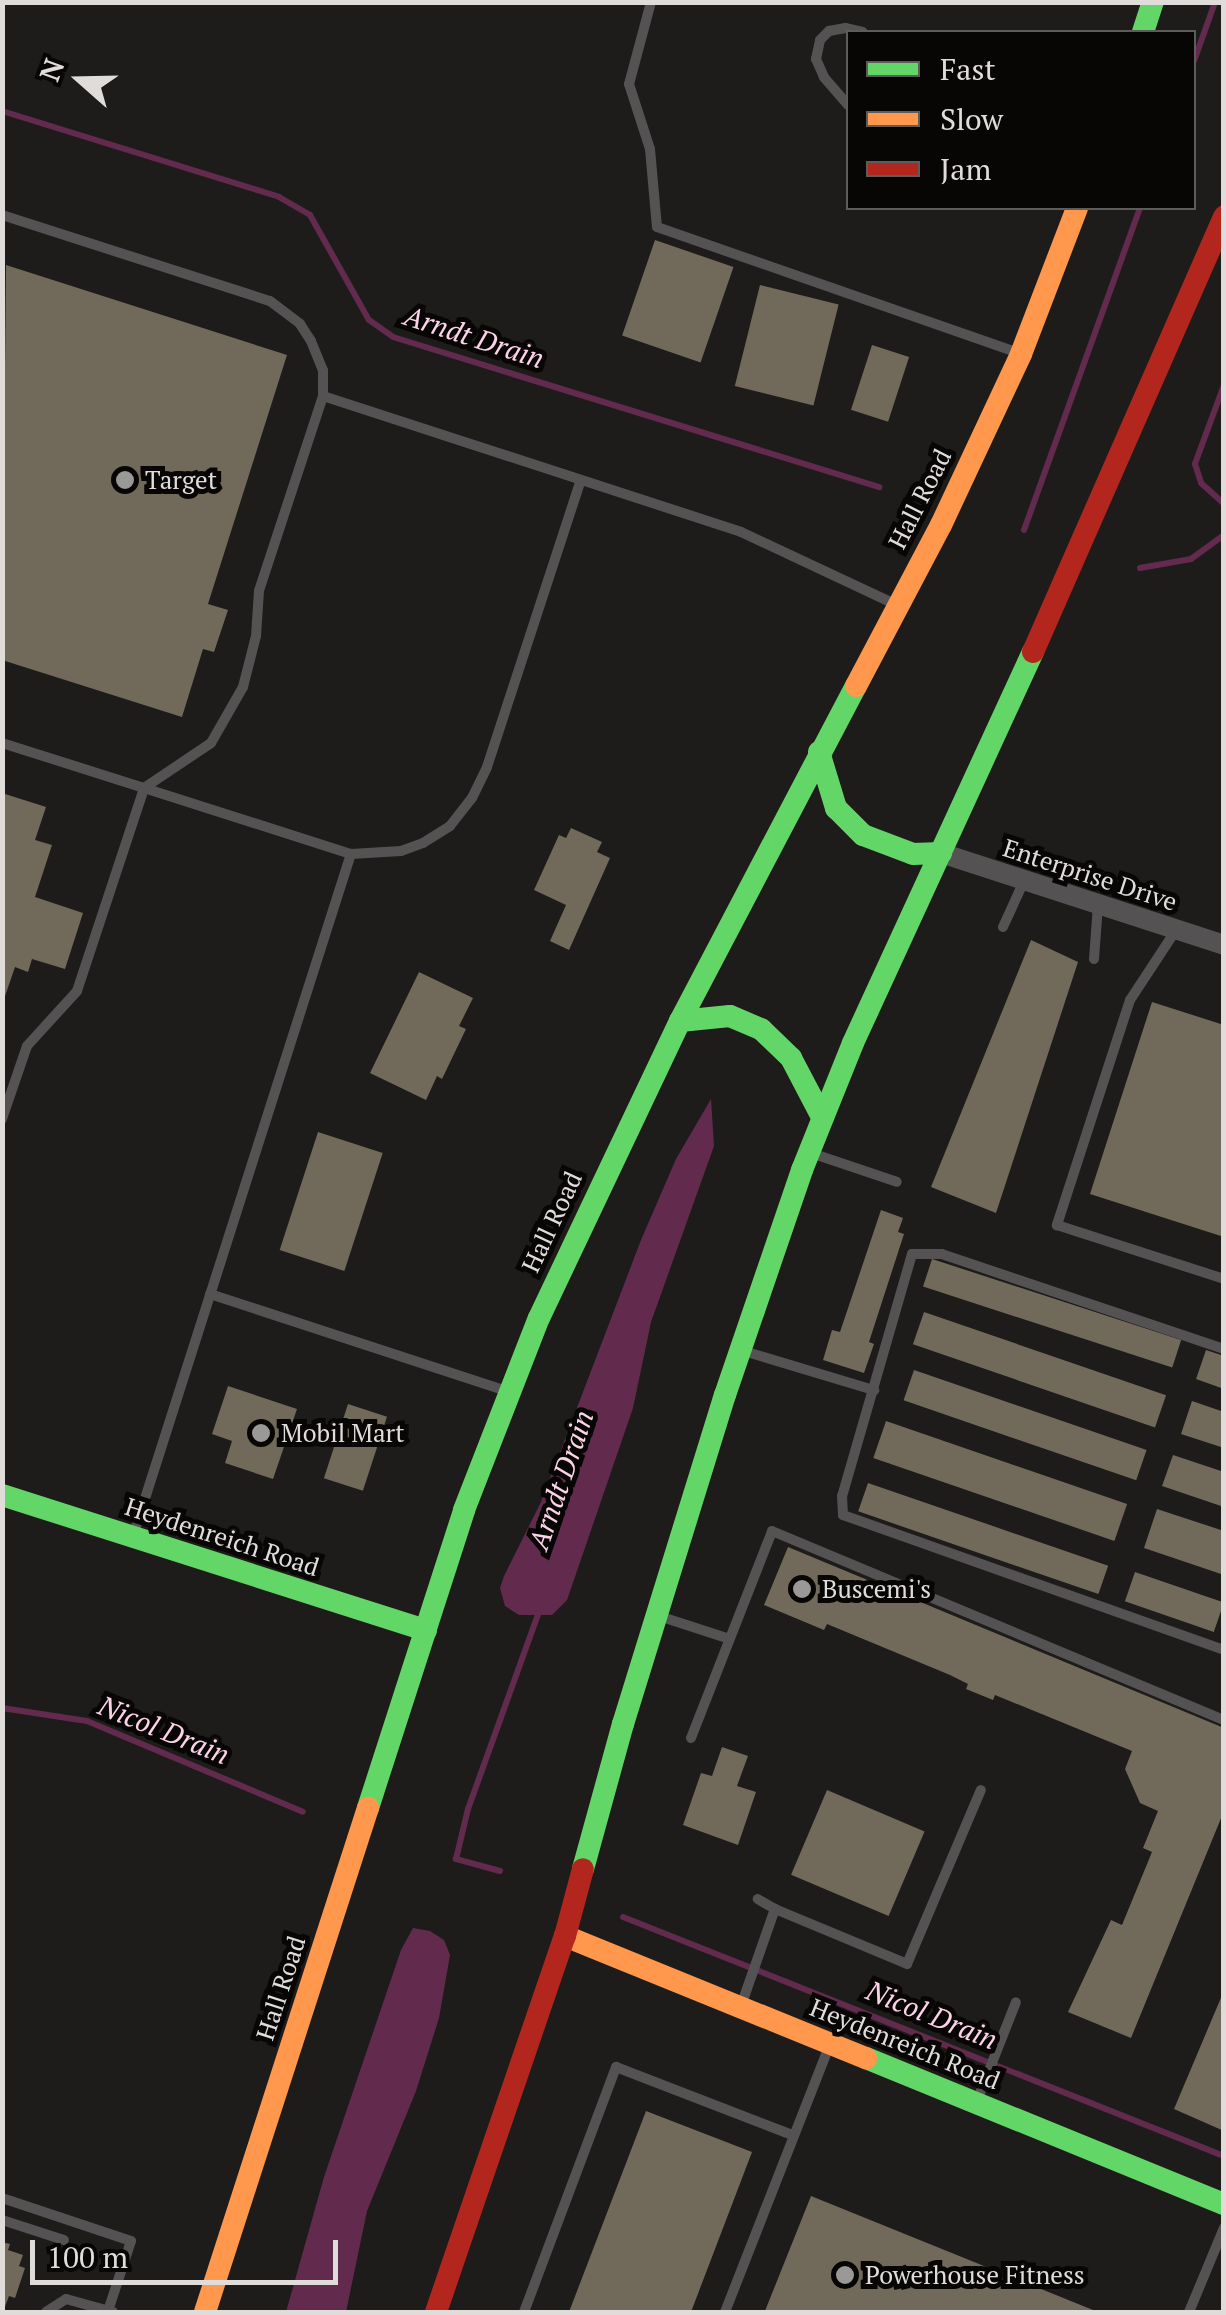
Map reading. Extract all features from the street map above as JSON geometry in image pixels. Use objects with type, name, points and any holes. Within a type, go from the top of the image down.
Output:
[{"type":"main road","points":[[1143,30],[1153,2]]},
{"type":"main road","name":"Hall Road","points":[[205,2312],[426,1630],[509,1392],[564,1258],[680,1022],[896,604],[941,525],[1021,354],[1076,210]]},
{"type":"main road","points":[[436,2312],[564,1936],[657,1615],[741,1350],[822,1117],[1070,572],[1224,216]]},
{"type":"main road","points":[[820,752],[836,808],[862,835],[912,854],[941,852]]},
{"type":"main road","points":[[680,1022],[708,1015],[730,1016],[761,1029],[790,1058],[822,1117]]},
{"type":"main road","name":"Heydenreich Road","points":[[2,1495],[426,1630]]},
{"type":"main road","name":"Heydenreich Road","points":[[564,1936],[1224,2204]]},
{"type":"street","name":"Enterprise Drive","points":[[941,852],[1224,945]]},
{"type":"lane","points":[[651,2],[630,84],[650,149],[657,227],[1021,354]]},
{"type":"lane","points":[[846,102],[824,77],[816,60],[820,40],[829,31],[854,30]]},
{"type":"lane","points":[[2,215],[270,301],[300,324],[323,370],[323,396],[258,591],[256,636],[236,704],[208,746],[144,788],[77,991],[27,1046],[2,1120]]},
{"type":"lane","points":[[323,396],[741,532],[896,604]]},
{"type":"lane","points":[[2,742],[351,854],[374,855],[423,844],[450,826],[472,798],[487,766],[580,482]]},
{"type":"lane","points":[[132,1538],[351,854]]},
{"type":"lane","points":[[1002,927],[1024,880]]},
{"type":"lane","points":[[1094,960],[1098,904]]},
{"type":"lane","points":[[1177,930],[1130,1000],[1057,1226],[1224,1280]]},
{"type":"lane","points":[[809,1152],[896,1182]]},
{"type":"lane","points":[[1224,1350],[926,1251],[912,1254],[842,1496],[843,1515],[1224,1650]]},
{"type":"lane","points":[[210,1294],[509,1392]]},
{"type":"lane","points":[[741,1350],[874,1390]]},
{"type":"lane","points":[[691,1738],[772,1531],[1224,1720]]},
{"type":"lane","points":[[657,1615],[727,1638]]},
{"type":"lane","points":[[758,1899],[907,1964],[981,1790]]},
{"type":"lane","points":[[740,2009],[775,1909]]},
{"type":"lane","points":[[976,2102],[1016,2002]]},
{"type":"lane","points":[[725,2312],[832,2042]]},
{"type":"lane","points":[[524,2312],[616,2067],[792,2135]]},
{"type":"lane","points":[[2,2198],[131,2241],[110,2312],[66,2299],[38,2312]]},
{"type":"lane","points":[[2,2220],[64,2240]]},
{"type":"lane","points":[[1189,2312],[1224,2228]]},
{"type":"water","points":[[711,1099],[714,1146],[651,1322],[633,1408],[567,1600],[552,1615],[519,1615],[505,1606],[500,1588],[504,1576],[541,1502],[676,1159]]},
{"type":"water","points":[[413,1928],[430,1931],[444,1940],[450,1955],[439,2018],[416,2091],[367,2211],[346,2312],[286,2312],[324,2177],[401,1950]]},
{"type":"building","points":[[655,240],[733,267],[701,363],[622,335]]},
{"type":"building","name":"Target","points":[[6,265],[287,355],[208,604],[228,610],[214,652],[203,649],[182,717],[2,660]]},
{"type":"building","points":[[760,285],[839,305],[813,406],[735,386]]},
{"type":"building","points":[[872,345],[909,357],[888,422],[851,410]]},
{"type":"building","points":[[2,793],[46,807],[35,840],[52,845],[35,897],[83,913],[65,969],[32,959],[28,972],[15,967],[3,1002]]},
{"type":"building","points":[[571,828],[602,842],[597,852],[610,858],[569,950],[550,941],[566,905],[534,890],[559,835],[566,838]]},
{"type":"building","points":[[1031,940],[1078,962],[996,1213],[931,1187]]},
{"type":"building","points":[[419,972],[473,998],[459,1026],[466,1029],[442,1079],[437,1076],[426,1100],[370,1073]]},
{"type":"building","points":[[1152,1002],[1224,1025],[1224,1237],[1090,1194]]},
{"type":"building","points":[[318,1132],[383,1153],[344,1271],[280,1250]]},
{"type":"building","points":[[881,1210],[903,1218],[898,1232],[904,1234],[869,1342],[874,1344],[864,1373],[823,1360],[832,1330],[840,1332]]},
{"type":"building","points":[[932,1259],[1181,1340],[1172,1368],[923,1287]]},
{"type":"building","points":[[924,1312],[1166,1395],[1155,1427],[913,1344]]},
{"type":"building","points":[[1206,1350],[1224,1356],[1224,1389],[1196,1379]]},
{"type":"building","points":[[914,1370],[1147,1450],[1136,1480],[904,1400]]},
{"type":"building","points":[[228,1386],[297,1409],[273,1479],[225,1463],[232,1441],[212,1434]]},
{"type":"building","points":[[1192,1401],[1224,1412],[1224,1448],[1181,1434]]},
{"type":"building","points":[[348,1404],[387,1417],[363,1491],[324,1478]]},
{"type":"building","points":[[886,1421],[1127,1504],[1114,1541],[873,1458]]},
{"type":"building","points":[[1173,1455],[1224,1472],[1224,1507],[1162,1486]]},
{"type":"building","points":[[868,1483],[1108,1566],[1098,1594],[858,1511]]},
{"type":"building","points":[[1157,1509],[1224,1531],[1224,1575],[1144,1548]]},
{"type":"building","points":[[788,1547],[1224,1728],[1224,1811],[1131,2038],[1068,2012],[1111,1920],[1122,1925],[1152,1852],[1143,1848],[1158,1811],[1140,1803],[1125,1769],[1132,1751],[995,1695],[993,1700],[966,1689],[968,1684],[950,1675],[827,1624],[824,1630],[764,1605]]},
{"type":"building","points":[[1135,1572],[1224,1603],[1214,1632],[1125,1601]]},
{"type":"building","points":[[722,1747],[748,1756],[737,1786],[756,1792],[738,1845],[683,1825],[701,1773],[712,1776]]},
{"type":"building","points":[[827,1790],[925,1831],[889,1916],[791,1875]]},
{"type":"building","points":[[1224,1993],[1224,2131],[1174,2109]]},
{"type":"building","points":[[646,2111],[752,2152],[691,2312],[569,2312]]},
{"type":"building","points":[[811,2196],[1098,2312],[765,2311]]},
{"type":"building","points":[[2,2242],[10,2244],[8,2250],[23,2255],[19,2266],[25,2268],[15,2298],[9,2296],[3,2312]]},
{"type":"waterway","points":[[1196,55],[1215,2]]},
{"type":"waterway","name":"Arndt Drain","points":[[2,111],[279,197],[310,215],[369,320],[393,337],[879,487]]},
{"type":"waterway","points":[[1024,530],[1139,210]]},
{"type":"waterway","points":[[1224,385],[1195,464],[1201,483],[1224,504]]},
{"type":"waterway","name":"Arndt Drain","points":[[1140,568],[1191,559],[1224,535]]},
{"type":"waterway","name":"Arndt Drain","points":[[500,1871],[456,1859],[468,1809],[540,1609]]},
{"type":"waterway","name":"Nicol Drain","points":[[2,1708],[87,1721],[303,1812]]},
{"type":"waterway","name":"Nicol Drain","points":[[623,1917],[1224,2156]]},
{"type":"traffic: fast","points":[[1144,30],[1153,2]]},
{"type":"traffic: fast","points":[[583,1869],[623,1724],[725,1395],[802,1170],[853,1043],[1033,652]]},
{"type":"traffic: fast","points":[[368,1808],[464,1510],[539,1318],[680,1021],[856,686]]},
{"type":"traffic: fast","points":[[819,752],[836,808],[863,835],[913,854],[941,853]]},
{"type":"traffic: fast","points":[[680,1021],[730,1016],[761,1029],[791,1058],[822,1117]]},
{"type":"traffic: fast","points":[[2,1495],[426,1630]]},
{"type":"traffic: fast","points":[[866,2058],[1224,2204]]},
{"type":"traffic: slow","points":[[856,686],[941,525],[1021,354],[1076,210]]},
{"type":"traffic: slow","points":[[205,2312],[368,1808]]},
{"type":"traffic: slow","points":[[565,1936],[866,2058]]},
{"type":"traffic: jam","points":[[1033,652],[1224,216]]},
{"type":"traffic: jam","points":[[436,2312],[565,1936],[583,1869]]},
{"type":"place","name":"Target","points":[[125,480]]},
{"type":"place","name":"Mobil Mart","points":[[261,1433]]},
{"type":"place","name":"Buscemi's","points":[[802,1589]]},
{"type":"place","name":"Powerhouse Fitness","points":[[845,2275]]}]
